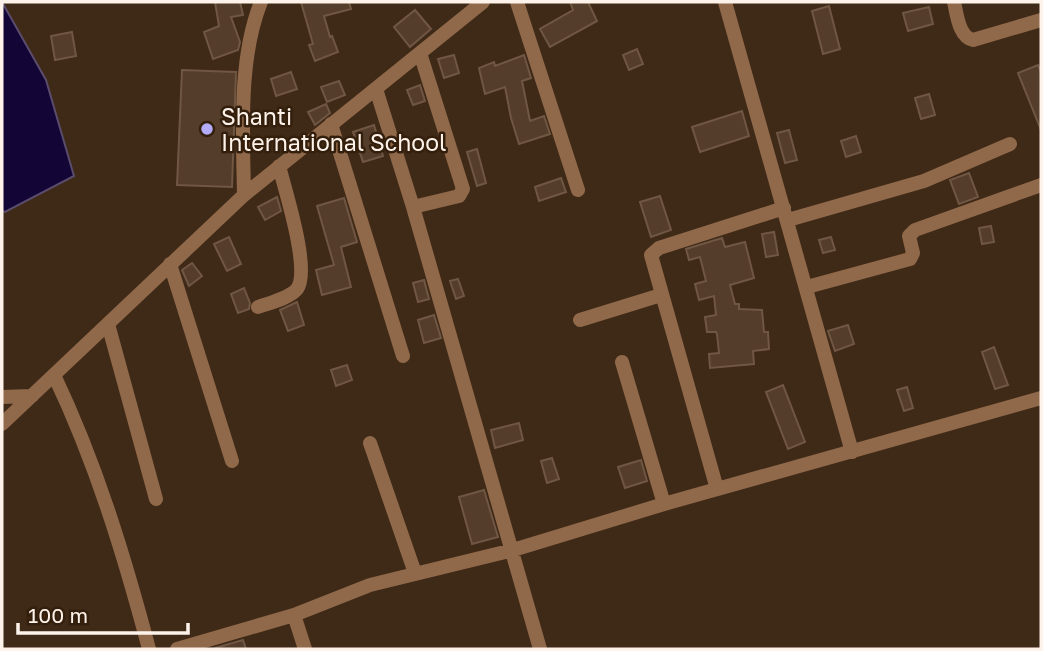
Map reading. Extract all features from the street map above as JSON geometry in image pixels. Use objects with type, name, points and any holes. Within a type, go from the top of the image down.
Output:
[{"type":"street","points":[[244,195],[247,59],[251,33],[261,2]]},
{"type":"street","points":[[2,424],[244,195],[483,2]]},
{"type":"street","points":[[517,2],[579,190]]},
{"type":"street","points":[[725,2],[852,452]]},
{"type":"street","points":[[954,2],[963,34],[967,39],[973,40],[1041,20]]},
{"type":"street","points":[[413,207],[459,196],[463,189],[420,53]]},
{"type":"street","points":[[376,89],[413,207],[540,649]]},
{"type":"street","points":[[331,124],[402,356]]},
{"type":"street","points":[[717,489],[651,260],[653,250],[924,181],[1010,144]]},
{"type":"street","points":[[258,307],[293,293],[299,287],[301,279],[296,233],[279,166]]},
{"type":"street","points":[[807,287],[910,259],[914,253],[909,236],[915,230],[1041,185]]},
{"type":"street","points":[[170,264],[232,461]]},
{"type":"street","points":[[580,320],[662,295]]},
{"type":"street","points":[[108,324],[156,499]]},
{"type":"street","points":[[622,362],[664,504]]},
{"type":"street","points":[[54,375],[96,472],[149,649]]},
{"type":"street","points":[[2,397],[32,396]]},
{"type":"street","points":[[177,649],[294,615],[369,585],[513,550],[664,504],[1041,398]]},
{"type":"street","points":[[370,443],[415,573]]},
{"type":"street","points":[[294,615],[305,649]]},
{"type":"shaded area","points":[[2,2],[46,80],[74,176],[5,212],[2,211]]},
{"type":"building","points":[[215,2],[240,2],[243,15],[231,17],[240,42],[238,50],[213,59],[204,32],[219,26]]},
{"type":"building","points":[[301,2],[349,2],[351,9],[324,16],[338,52],[315,61],[309,45],[313,44]]},
{"type":"building","points":[[570,2],[588,2],[597,21],[550,47],[540,29],[573,10]]},
{"type":"building","points":[[829,6],[840,49],[823,54],[812,11]]},
{"type":"building","points":[[929,7],[933,24],[908,31],[903,13]]},
{"type":"building","points":[[415,10],[431,29],[410,47],[394,27]]},
{"type":"building","points":[[72,32],[76,56],[55,60],[51,36]]},
{"type":"building","points":[[637,49],[643,64],[629,70],[623,55]]},
{"type":"building","points":[[454,55],[459,73],[444,78],[438,59]]},
{"type":"building","points":[[524,55],[531,78],[522,81],[530,121],[544,116],[550,134],[519,144],[505,87],[485,94],[479,68],[494,62],[495,66]]},
{"type":"building","points":[[1038,65],[1041,72],[1041,130],[1018,73]]},
{"type":"building","name":"Shanti International School","points":[[182,70],[236,72],[232,187],[177,185]]},
{"type":"building","points":[[291,72],[297,89],[276,96],[271,79]]},
{"type":"building","points":[[339,81],[345,95],[327,102],[321,87]]},
{"type":"building","points":[[420,85],[425,101],[413,105],[407,90]]},
{"type":"building","points":[[929,94],[935,115],[921,119],[915,98]]},
{"type":"building","points":[[326,104],[330,113],[315,125],[308,112]]},
{"type":"building","points":[[742,111],[749,136],[700,152],[692,127]]},
{"type":"building","points":[[374,125],[383,156],[363,162],[353,132]]},
{"type":"building","points":[[789,130],[797,160],[785,163],[777,133]]},
{"type":"building","points":[[856,136],[861,152],[846,157],[841,141]]},
{"type":"building","points":[[477,149],[486,183],[477,186],[467,152]]},
{"type":"building","points":[[969,173],[978,197],[959,204],[950,180]]},
{"type":"building","points":[[561,178],[566,192],[539,201],[535,187]]},
{"type":"building","points":[[660,196],[671,230],[651,237],[640,202]]},
{"type":"building","points":[[277,197],[281,211],[265,220],[258,207]]},
{"type":"building","points":[[344,198],[357,242],[341,247],[351,287],[322,295],[316,270],[334,265],[317,206]]},
{"type":"building","points":[[991,226],[994,242],[982,244],[979,228]]},
{"type":"building","points":[[774,232],[778,255],[766,257],[762,234]]},
{"type":"building","points":[[229,237],[241,264],[227,271],[214,244]]},
{"type":"building","points":[[831,237],[835,250],[823,253],[819,240]]},
{"type":"building","points":[[722,238],[725,247],[745,242],[754,278],[730,285],[739,309],[762,310],[769,349],[753,351],[754,364],[710,368],[709,354],[719,353],[717,334],[707,332],[705,317],[716,315],[714,296],[699,300],[695,284],[706,281],[700,257],[689,260],[686,249]]},
{"type":"building","points":[[192,263],[202,276],[189,286],[182,270]]},
{"type":"building","points":[[458,279],[464,296],[456,299],[450,281]]},
{"type":"building","points":[[424,280],[429,299],[418,302],[413,283]]},
{"type":"building","points":[[244,288],[250,303],[249,309],[238,313],[231,294]]},
{"type":"building","points":[[297,302],[304,325],[288,331],[280,310]]},
{"type":"building","points":[[434,315],[441,338],[424,343],[418,320]]},
{"type":"building","points":[[848,325],[854,344],[835,351],[828,331]]},
{"type":"building","points":[[994,347],[1008,385],[995,389],[982,352]]},
{"type":"building","points":[[347,365],[352,380],[336,386],[331,370]]},
{"type":"building","points":[[783,385],[805,442],[788,449],[766,392]]},
{"type":"building","points":[[907,387],[913,408],[904,411],[897,390]]},
{"type":"building","points":[[519,423],[523,440],[495,448],[491,430]]},
{"type":"building","points":[[552,458],[559,479],[547,483],[541,461]]},
{"type":"building","points":[[641,460],[647,481],[625,488],[618,467]]},
{"type":"building","points":[[484,490],[498,537],[472,544],[459,497]]},
{"type":"building","points":[[243,640],[246,649],[215,649],[215,648]]},
{"type":"place","name":"Shanti International School","points":[[207,129]]}]
